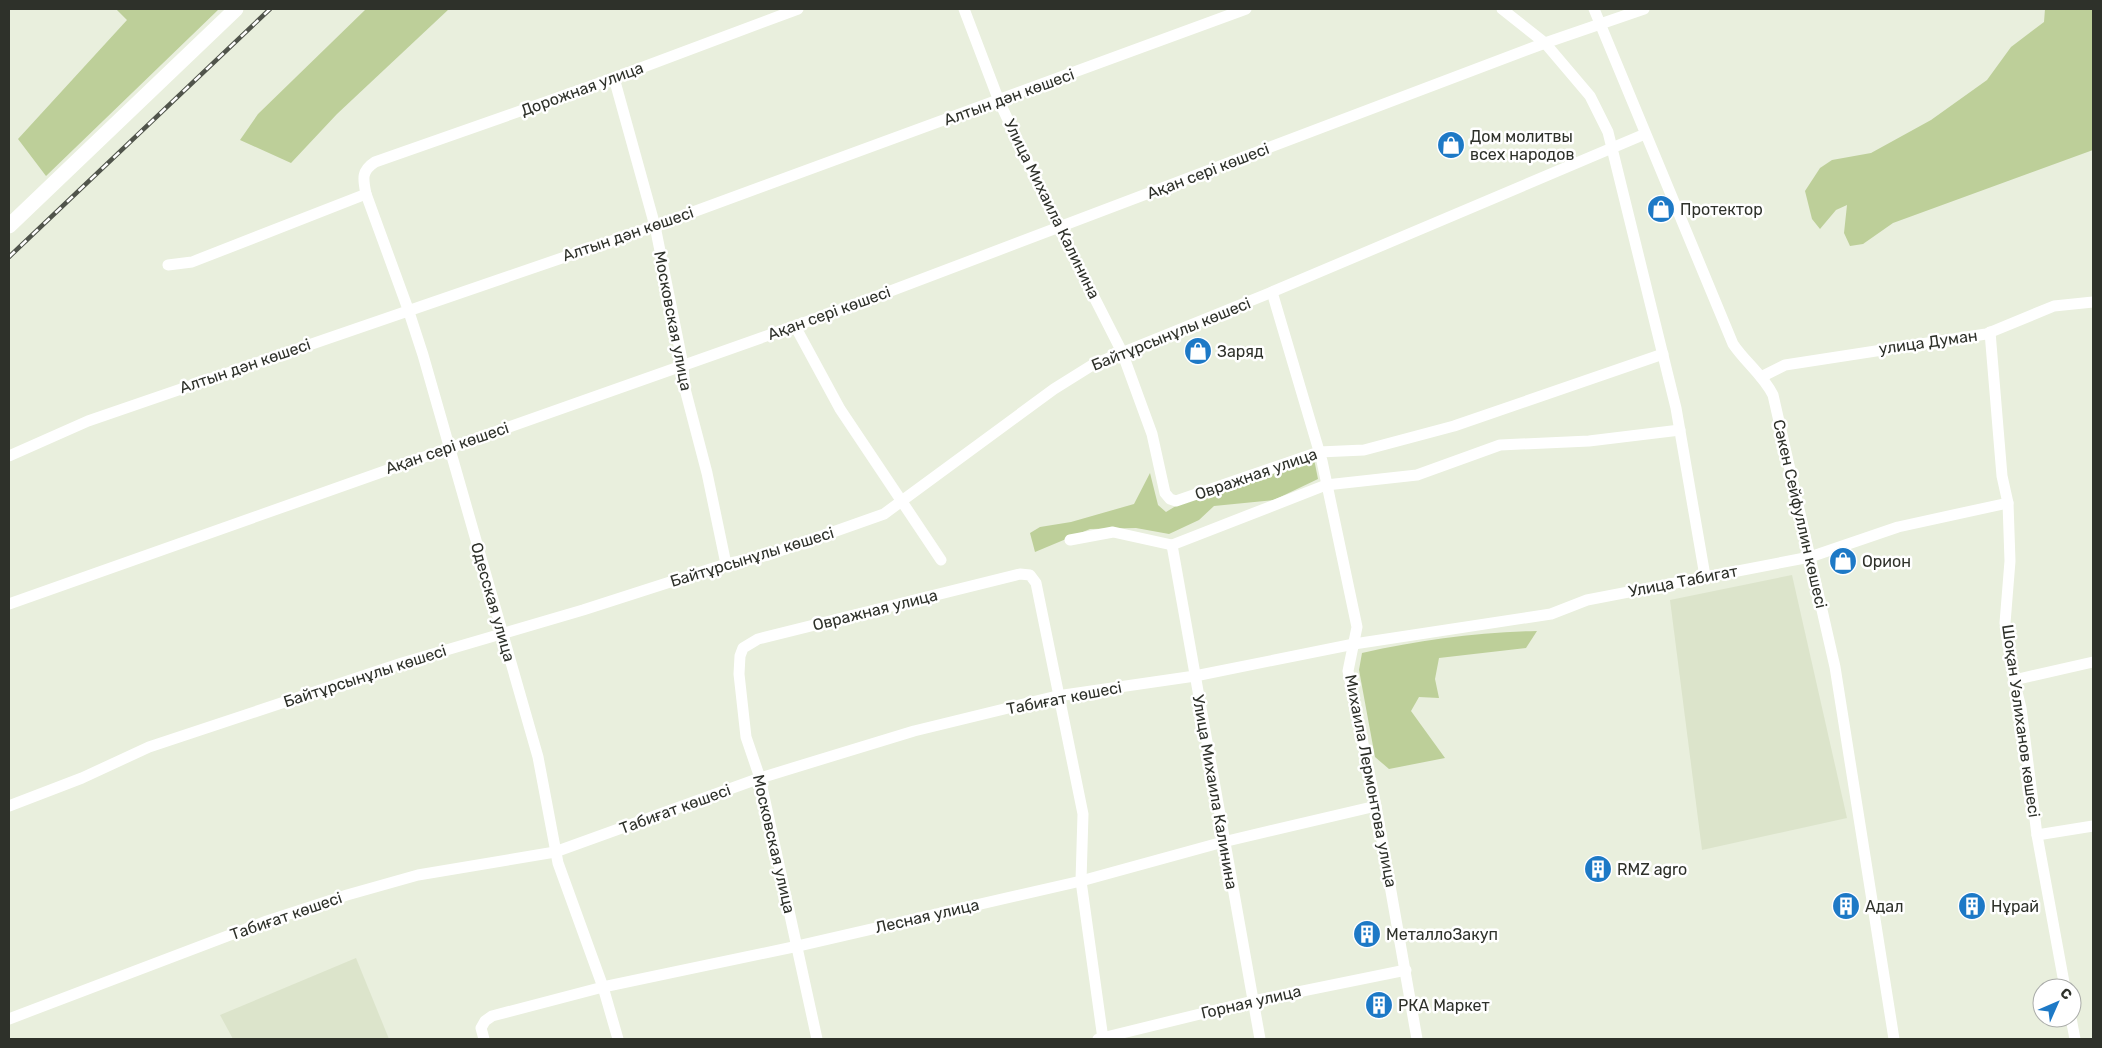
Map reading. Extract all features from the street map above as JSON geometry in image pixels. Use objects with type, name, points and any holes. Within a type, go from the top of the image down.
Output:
[{"type":"main road","points":[[9,226],[236,9]]},
{"type":"street","name":"Дорожная улица","points":[[366,167],[375,162],[614,78],[798,9]]},
{"type":"street","name":"Улица Михаила Калинина","points":[[964,9],[999,101],[1059,228],[1122,352]]},
{"type":"street","name":"Алтын дән көшесі","points":[[9,456],[88,421],[408,309],[655,226],[1246,9]]},
{"type":"street","points":[[1502,9],[1545,43],[1590,96],[1608,132],[1680,430],[1705,576]]},
{"type":"street","name":"Сәкен Сейфуллин көшесі","points":[[1594,9],[1733,344],[1744,360],[1761,377],[1773,395],[1835,667],[1894,1039]]},
{"type":"street","name":"Ақан сері көшесі","points":[[9,604],[795,326],[1059,228],[1545,43],[1644,9]]},
{"type":"street","name":"Московская улица","points":[[614,78],[655,226],[683,365],[685,389],[707,473],[726,564]]},
{"type":"street","name":"Байтұрсынұлы көшесі","points":[[9,806],[82,778],[149,747],[402,663],[726,564],[768,555],[884,514],[1054,389],[1094,364],[1272,292],[1645,134]]},
{"type":"street","name":"Одесская улица","points":[[366,167],[363,176],[366,194],[408,309],[538,757],[554,836],[555,852],[603,987],[618,1039]]},
{"type":"street","points":[[168,265],[192,262],[366,194]]},
{"type":"street","name":"Михаила Лермонтова улица","points":[[1272,292],[1319,452],[1358,627],[1348,671],[1376,806],[1417,1039]]},
{"type":"street","name":"улица Думан","points":[[1761,377],[1786,364],[1990,332],[2054,306],[2093,302]]},
{"type":"street","points":[[795,326],[840,409],[940,560]]},
{"type":"street","name":"Шоқан Уәлиханов көшесі","points":[[1990,332],[2002,476],[2008,503],[2010,561],[2005,623],[2014,680],[2021,708],[2038,835],[2063,978]]},
{"type":"street","name":"Овражная улица","points":[[1122,352],[1152,434],[1165,493],[1170,499],[1176,501],[1319,452],[1364,450],[1454,426],[1663,354]]},
{"type":"street","name":"Овражная улица","points":[[1172,545],[1326,485],[1417,475],[1500,445],[1589,441],[1680,430]]},
{"type":"street","name":"Улица Табигат","points":[[1354,644],[1552,614],[1587,600],[1810,557],[1898,527],[2008,503]]},
{"type":"street","points":[[1070,540],[1113,532],[1172,545]]},
{"type":"street","name":"Улица Михаила Калинина","points":[[1172,545],[1223,842],[1260,1039]]},
{"type":"street","name":"Овражная улица","points":[[743,648],[758,639],[1020,574],[1030,575],[1036,583],[1057,696]]},
{"type":"street","name":"Табиғат көшесі","points":[[9,1019],[267,921],[347,895],[418,875],[555,852],[760,778],[914,731],[1057,696],[1195,676],[1354,644]]},
{"type":"street","name":"Московская улица","points":[[743,648],[740,656],[741,706],[746,737],[760,778],[817,1039]]},
{"type":"street","points":[[2014,680],[2093,662]]},
{"type":"street","points":[[1057,696],[1083,814],[1081,881],[1102,1039]]},
{"type":"street","name":"Лесная улица","points":[[483,1034],[485,1021],[492,1016],[603,987],[798,946],[1081,881],[1223,842],[1376,806]]},
{"type":"street","points":[[2038,835],[2093,826]]},
{"type":"street","name":"Горная улица","points":[[1102,1039],[1253,1001],[1406,970]]},
{"type":"shaded area","points":[[1792,575],[1847,818],[1702,850],[1670,600]]},
{"type":"shaded area","points":[[356,958],[389,1039],[233,1039],[220,1015]]},
{"type":"green space","points":[[116,9],[219,9],[46,176],[18,139],[127,20]]},
{"type":"green space","points":[[366,9],[449,9],[337,114],[291,163],[240,140],[258,114]]},
{"type":"green space","points":[[2045,9],[2093,9],[2093,150],[1893,223],[1863,244],[1850,246],[1844,233],[1847,205],[1836,210],[1820,229],[1812,219],[1805,191],[1820,168],[1832,160],[1871,153],[1931,120],[1987,80],[2011,47],[2044,22]]},
{"type":"green space","points":[[1314,459],[1318,479],[1274,500],[1214,506],[1199,520],[1169,534],[1136,528],[1090,529],[1035,552],[1030,533],[1040,527],[1071,522],[1134,504],[1150,473],[1158,505],[1166,512],[1184,501],[1256,480]]},
{"type":"green space","points":[[1537,631],[1526,648],[1439,658],[1435,679],[1439,698],[1419,697],[1411,711],[1445,758],[1389,769],[1375,757],[1359,670],[1362,653],[1405,644],[1449,638],[1492,633]]},
{"type":"railway","points":[[9,257],[270,9]]},
{"type":"place","name":"Дом молитвы всех народов","points":[[1451,145]]},
{"type":"place","name":"Протектор","points":[[1661,209]]},
{"type":"place","name":"Заряд","points":[[1198,351]]},
{"type":"place","name":"Орион","points":[[1843,561]]},
{"type":"place","name":"RMZ agro","points":[[1598,869]]},
{"type":"place","name":"Адал","points":[[1846,906]]},
{"type":"place","name":"Нұрай","points":[[1972,906]]},
{"type":"place","name":"МеталлоЗакуп","points":[[1367,934]]},
{"type":"place","name":"РКА Маркет","points":[[1379,1005]]}]
